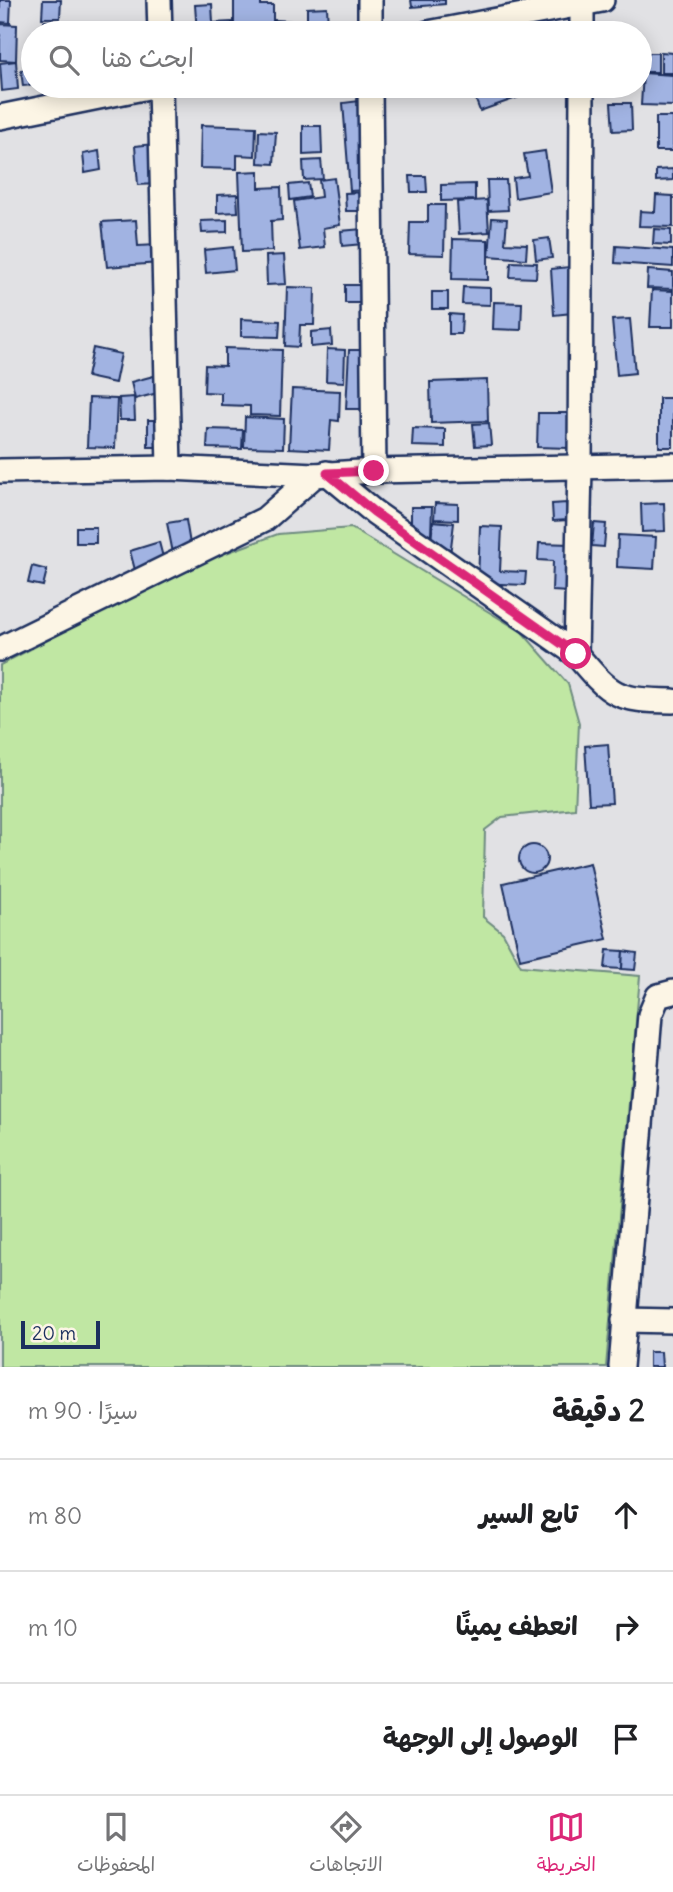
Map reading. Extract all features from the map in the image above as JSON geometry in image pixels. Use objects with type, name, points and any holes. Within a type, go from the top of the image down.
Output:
[{"type":"street","points":[[159,0],[160,21]]},
{"type":"street","points":[[370,0],[370,21]]},
{"type":"street","points":[[488,21],[588,1],[584,21]]},
{"type":"street","points":[[0,117],[94,98]]},
{"type":"street","points":[[160,98],[169,468]]},
{"type":"street","points":[[370,98],[374,471]]},
{"type":"street","points":[[576,654],[582,98]]},
{"type":"street","points":[[0,471],[169,468],[321,474],[673,465]]},
{"type":"street","points":[[321,474],[576,654],[600,683],[617,697],[637,701],[673,701]]},
{"type":"street","points":[[0,649],[265,519],[321,474]]},
{"type":"street","points":[[621,1367],[650,1016],[658,996],[673,992]]},
{"type":"street","points":[[624,1320],[673,1321]]},
{"type":"green space","points":[[351,528],[522,632],[568,684],[579,723],[575,809],[502,817],[485,830],[483,917],[503,933],[521,966],[640,976],[606,1367],[0,1367],[0,665],[185,568],[278,534]]},
{"type":"building","points":[[0,0],[11,0],[10,23],[0,22]]},
{"type":"building","points":[[43,0],[61,0],[60,18],[42,18]]},
{"type":"building","points":[[234,0],[261,0],[261,5],[273,5],[273,21],[234,21]]},
{"type":"building","points":[[411,0],[445,0],[445,4],[412,7]]},
{"type":"building","points":[[212,4],[213,21],[196,21],[195,5]]},
{"type":"building","points":[[327,7],[328,21],[307,21],[307,8]]},
{"type":"building","points":[[0,24],[17,25],[16,61],[0,60]]},
{"type":"building","points":[[661,52],[673,53],[673,73],[661,73]]},
{"type":"building","points":[[652,53],[658,53],[658,72],[652,72]]},
{"type":"building","points":[[16,61],[18,89],[2,91],[0,63]]},
{"type":"building","points":[[652,74],[673,75],[673,106],[641,105],[641,98],[652,98]]},
{"type":"building","points":[[475,98],[516,98],[480,111]]},
{"type":"building","points":[[359,101],[366,190],[350,191],[343,103]]},
{"type":"building","points":[[611,103],[631,103],[632,130],[613,131]]},
{"type":"building","points":[[656,117],[673,117],[673,151],[656,151]]},
{"type":"building","points":[[201,125],[256,127],[255,156],[237,155],[237,169],[200,168]]},
{"type":"building","points":[[303,126],[321,126],[322,154],[303,155]]},
{"type":"building","points":[[259,131],[276,132],[274,164],[258,163]]},
{"type":"building","points":[[154,144],[157,184],[138,185],[135,146]]},
{"type":"building","points":[[99,151],[101,170],[85,173],[83,154]]},
{"type":"building","points":[[545,151],[551,192],[515,198],[513,178],[528,176],[524,154]]},
{"type":"building","points":[[321,160],[323,179],[304,180],[303,161]]},
{"type":"building","points":[[673,169],[673,180],[656,181],[656,170]]},
{"type":"building","points":[[259,171],[259,188],[281,187],[282,220],[271,221],[272,251],[242,252],[239,172]]},
{"type":"building","points":[[410,176],[426,176],[427,192],[411,192]]},
{"type":"building","points":[[334,178],[340,225],[323,228],[325,247],[300,250],[294,201],[321,197],[319,180]]},
{"type":"building","points":[[487,180],[506,180],[508,210],[488,211]]},
{"type":"building","points":[[308,183],[310,197],[290,200],[289,185]]},
{"type":"building","points":[[475,184],[475,200],[441,201],[441,185]]},
{"type":"building","points":[[366,192],[366,211],[346,211],[345,193]]},
{"type":"building","points":[[237,194],[238,212],[217,213],[217,195]]},
{"type":"building","points":[[656,195],[673,196],[673,227],[639,226],[640,211],[655,212]]},
{"type":"building","points":[[487,200],[489,232],[459,234],[457,202]]},
{"type":"building","points":[[428,205],[445,205],[444,255],[409,254],[410,222],[428,222]]},
{"type":"building","points":[[492,218],[507,219],[505,243],[527,244],[526,259],[489,256]]},
{"type":"building","points":[[136,220],[138,246],[157,245],[159,263],[107,267],[102,222]]},
{"type":"building","points":[[227,220],[227,232],[202,233],[201,221]]},
{"type":"building","points":[[362,229],[363,244],[342,246],[341,231]]},
{"type":"building","points":[[654,229],[671,230],[671,245],[653,244]]},
{"type":"building","points":[[549,238],[552,258],[536,260],[534,240]]},
{"type":"building","points":[[453,239],[488,240],[488,280],[452,279]]},
{"type":"building","points":[[616,246],[673,250],[673,267],[615,263]]},
{"type":"building","points":[[233,247],[235,270],[206,273],[204,250]]},
{"type":"building","points":[[284,255],[286,284],[267,285],[266,256]]},
{"type":"building","points":[[511,262],[537,263],[536,278],[510,277]]},
{"type":"building","points":[[569,267],[572,313],[554,315],[551,269]]},
{"type":"building","points":[[648,270],[673,272],[673,289],[647,288]]},
{"type":"building","points":[[345,285],[364,285],[365,303],[345,303]]},
{"type":"building","points":[[287,287],[315,288],[314,325],[300,325],[299,347],[285,346]]},
{"type":"building","points":[[463,287],[490,288],[490,305],[462,304]]},
{"type":"building","points":[[652,290],[673,291],[673,327],[650,327]]},
{"type":"building","points":[[432,292],[448,292],[448,309],[432,309]]},
{"type":"building","points":[[494,302],[522,303],[521,330],[493,329]]},
{"type":"building","points":[[449,314],[462,315],[461,334],[449,334]]},
{"type":"building","points":[[241,319],[280,321],[279,337],[241,336]]},
{"type":"building","points":[[630,319],[635,373],[617,375],[612,320]]},
{"type":"building","points":[[331,330],[332,345],[311,347],[311,332]]},
{"type":"building","points":[[93,348],[121,354],[115,383],[87,377]]},
{"type":"building","points":[[225,348],[282,350],[280,416],[250,415],[250,406],[221,405],[221,393],[204,392],[205,365],[225,366]]},
{"type":"building","points":[[327,349],[345,350],[344,382],[326,381]]},
{"type":"building","points":[[349,350],[367,350],[364,409],[346,409]]},
{"type":"building","points":[[161,374],[165,391],[135,399],[131,382]]},
{"type":"building","points":[[487,380],[488,421],[431,423],[430,382]]},
{"type":"building","points":[[292,389],[340,391],[339,421],[331,420],[329,450],[289,448]]},
{"type":"building","points":[[134,397],[135,420],[120,420],[119,398]]},
{"type":"building","points":[[89,398],[117,399],[115,448],[87,447]]},
{"type":"building","points":[[659,398],[673,398],[673,447],[659,447]]},
{"type":"building","points":[[538,413],[568,413],[568,448],[537,447]]},
{"type":"building","points":[[245,417],[284,419],[283,448],[244,447]]},
{"type":"building","points":[[148,420],[165,420],[165,447],[148,447]]},
{"type":"building","points":[[489,423],[491,445],[475,446],[473,424]]},
{"type":"building","points":[[413,428],[445,429],[445,447],[412,446]]},
{"type":"building","points":[[208,429],[243,430],[242,449],[207,448]]},
{"type":"building","points":[[435,503],[458,504],[458,520],[434,519]]},
{"type":"building","points":[[566,503],[568,520],[553,521],[552,504]]},
{"type":"building","points":[[664,503],[665,531],[642,532],[641,504]]},
{"type":"building","points":[[411,507],[432,507],[431,535],[411,534]]},
{"type":"building","points":[[186,520],[191,550],[173,553],[167,523]]},
{"type":"building","points":[[433,521],[454,523],[450,555],[430,553]]},
{"type":"building","points":[[594,523],[606,524],[604,547],[592,546]]},
{"type":"building","points":[[480,526],[502,527],[500,571],[526,572],[525,585],[478,583]]},
{"type":"building","points":[[76,527],[96,527],[96,543],[76,543]]},
{"type":"building","points":[[618,535],[656,537],[654,569],[617,567]]},
{"type":"building","points":[[159,542],[164,561],[135,570],[130,551]]},
{"type":"building","points":[[539,543],[571,544],[569,592],[552,591],[553,561],[538,560]]},
{"type":"building","points":[[32,566],[47,570],[43,586],[28,583]]},
{"type":"building","points":[[608,744],[612,803],[589,804],[585,746]]},
{"type":"building","points":[[533,845],[543,849],[547,859],[543,869],[533,873],[523,869],[519,859],[523,849]]},
{"type":"building","points":[[590,863],[607,939],[520,959],[503,883]]},
{"type":"building","points":[[607,950],[623,951],[622,969],[605,968]]},
{"type":"building","points":[[623,951],[637,953],[635,970],[622,969]]},
{"type":"building","points":[[649,1352],[661,1352],[662,1367],[649,1367]]},
{"type":"route","points":[[374,471],[327,473],[374,512],[576,654]]}]
